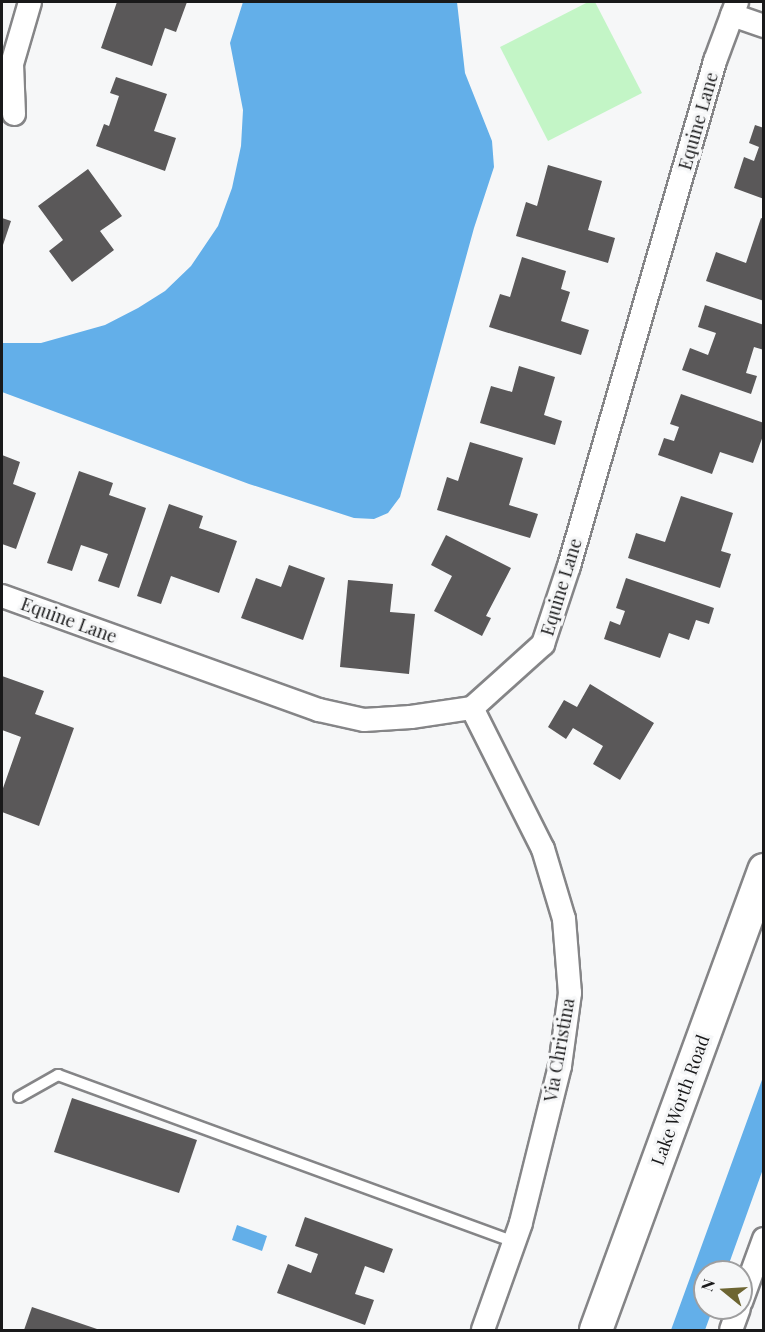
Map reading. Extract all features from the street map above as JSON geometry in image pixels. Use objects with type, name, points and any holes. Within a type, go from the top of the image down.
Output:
[{"type":"street","points":[[14,114],[12,64],[30,2]]},
{"type":"street","points":[[735,8],[764,26]]},
{"type":"street","name":"Equine Lane","points":[[2,596],[319,710],[364,720],[411,717],[472,708],[543,644],[575,543],[715,61],[735,8]]},
{"type":"street","name":"Via Christina","points":[[472,708],[543,849],[564,919],[570,993],[560,1066],[514,1242],[483,1330]]},
{"type":"street","name":"Lake Worth Road","points":[[596,1330],[764,870]]},
{"type":"street","points":[[753,1269],[764,1239]]},
{"type":"lane","points":[[19,1097],[58,1075],[514,1242]]},
{"type":"green space","points":[[588,2],[595,2],[642,93],[548,141],[500,47]]},
{"type":"water","points":[[243,2],[457,2],[465,73],[492,141],[494,167],[474,228],[400,497],[388,513],[374,519],[354,518],[249,484],[2,392],[2,343],[41,343],[105,325],[138,308],[165,291],[191,266],[218,226],[232,188],[241,146],[243,110],[230,43]]},
{"type":"water","points":[[763,1077],[763,1169],[730,1260],[696,1260]]},
{"type":"water","points":[[237,1225],[267,1236],[262,1251],[232,1240]]},
{"type":"water","points":[[693,1270],[693,1320],[709,1320],[705,1330],[671,1330]]},
{"type":"building","points":[[117,2],[187,2],[176,32],[165,28],[152,66],[101,48]]},
{"type":"building","points":[[116,77],[167,94],[154,131],[176,138],[165,171],[96,146],[104,124],[109,126],[119,96],[110,93]]},
{"type":"building","points":[[755,125],[764,128],[764,199],[734,188],[744,157],[754,161],[759,147],[749,143]]},
{"type":"building","points":[[548,165],[602,181],[588,230],[615,238],[608,263],[516,236],[526,202],[537,206]]},
{"type":"building","points":[[88,169],[122,216],[100,231],[114,250],[72,282],[49,251],[63,240],[38,206]]},
{"type":"building","points":[[2,218],[11,221],[2,248]]},
{"type":"building","points":[[761,218],[764,219],[764,301],[706,281],[716,252],[746,263]]},
{"type":"building","points":[[522,257],[566,271],[561,289],[570,292],[561,321],[589,330],[581,355],[489,327],[500,294],[510,297]]},
{"type":"building","points":[[705,305],[764,325],[764,350],[754,347],[746,373],[757,376],[751,394],[682,370],[690,348],[708,355],[716,333],[698,327]]},
{"type":"building","points":[[519,366],[555,377],[544,415],[562,421],[555,445],[480,423],[491,386],[512,392]]},
{"type":"building","points":[[681,394],[764,423],[764,433],[753,463],[720,452],[712,474],[658,455],[664,438],[674,441],[679,427],[670,424]]},
{"type":"building","points":[[470,442],[523,458],[509,505],[538,514],[530,538],[437,510],[447,477],[458,481]]},
{"type":"building","points":[[2,455],[20,462],[13,484],[36,493],[16,549],[2,544]]},
{"type":"building","points":[[79,471],[113,483],[109,495],[146,508],[119,588],[98,581],[108,554],[81,545],[72,571],[47,563]]},
{"type":"building","points":[[681,496],[733,513],[721,551],[731,554],[720,588],[628,558],[636,533],[665,542]]},
{"type":"building","points":[[169,504],[203,516],[199,528],[237,541],[219,593],[171,576],[161,604],[137,596]]},
{"type":"building","points":[[446,535],[511,568],[486,616],[491,618],[482,636],[434,611],[452,576],[431,565]]},
{"type":"building","points":[[289,565],[325,578],[303,640],[241,618],[256,578],[281,587]]},
{"type":"building","points":[[626,578],[714,608],[709,624],[696,620],[689,640],[669,633],[660,658],[604,639],[610,621],[620,625],[625,611],[616,608]]},
{"type":"building","points":[[348,580],[393,584],[390,612],[415,614],[409,674],[340,667]]},
{"type":"building","points":[[2,676],[44,691],[35,714],[74,728],[39,826],[2,812],[2,791],[21,737],[2,730]]},
{"type":"building","points":[[590,684],[654,723],[620,780],[593,764],[603,746],[573,728],[566,739],[548,727],[564,700],[577,707]]},
{"type":"building","points":[[72,1098],[197,1140],[179,1193],[54,1152]]},
{"type":"building","points":[[305,1217],[393,1249],[384,1273],[365,1266],[355,1294],[374,1300],[365,1325],[277,1293],[288,1264],[311,1273],[318,1254],[295,1246]]},
{"type":"building","points":[[32,1307],[100,1330],[24,1330]]}]
